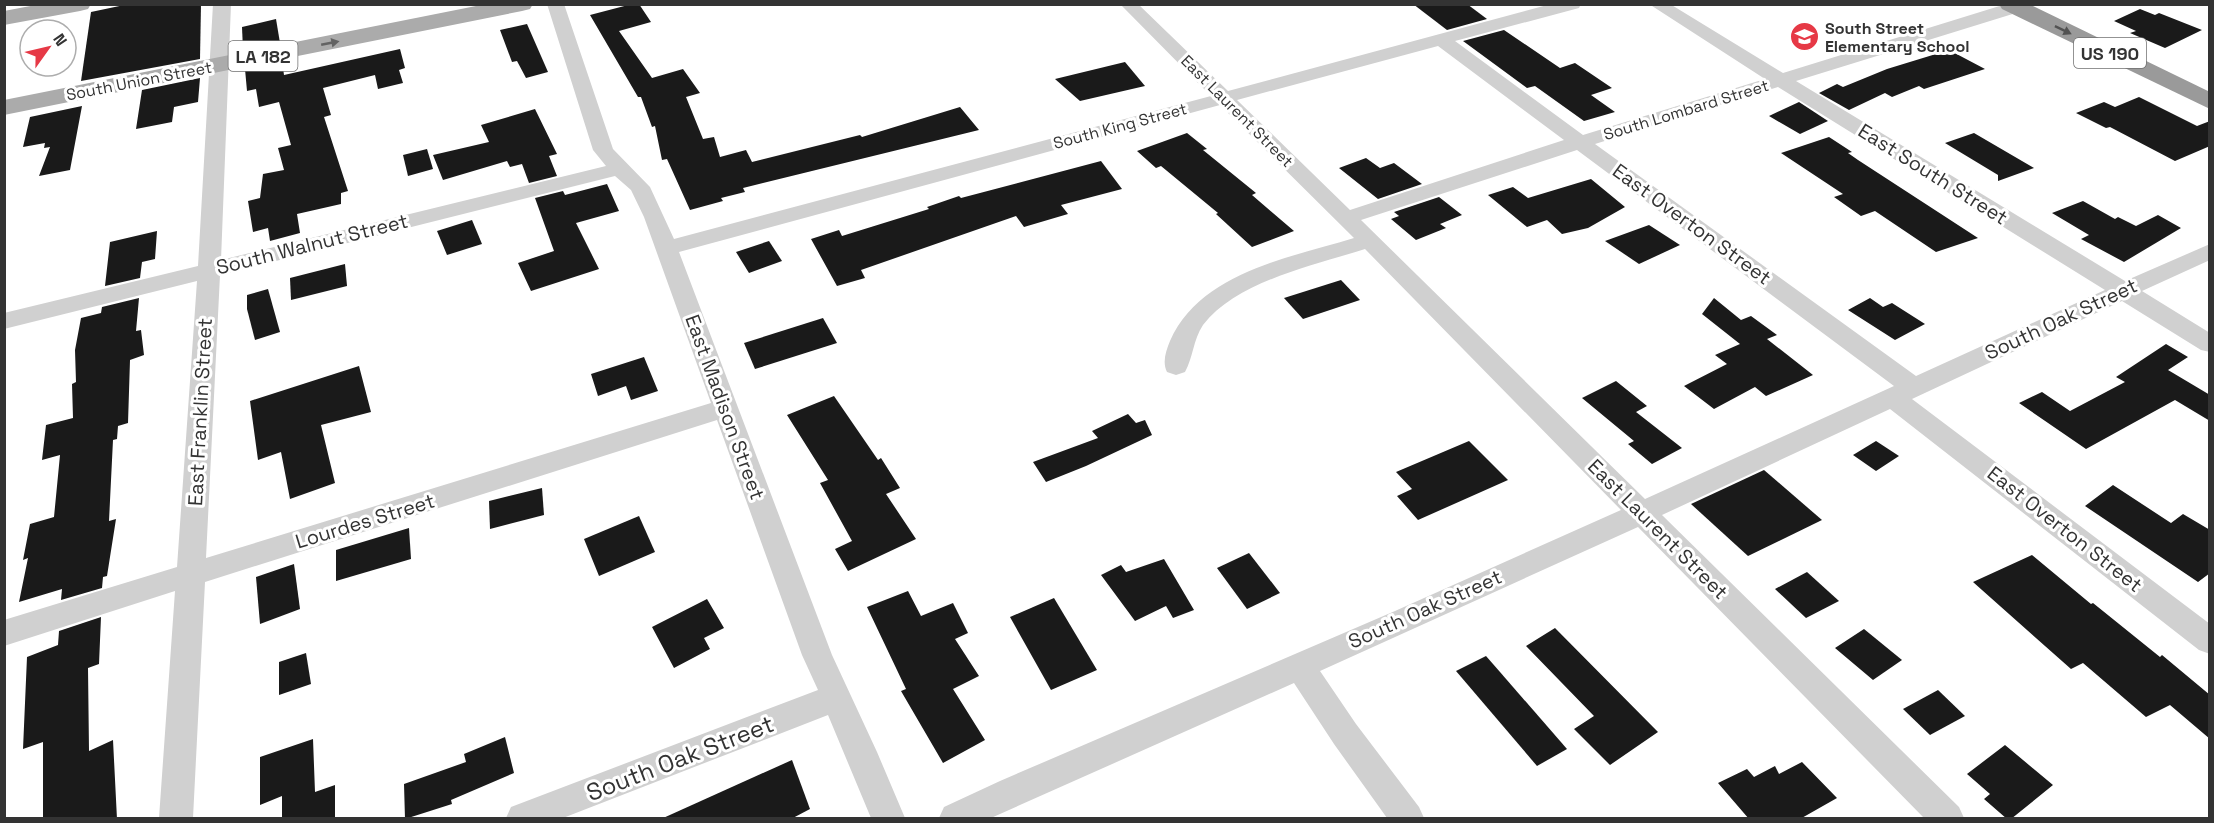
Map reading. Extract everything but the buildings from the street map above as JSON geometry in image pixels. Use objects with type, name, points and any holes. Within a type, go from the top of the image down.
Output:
[{"type":"highway","name":"US 190","points":[[2018,6],[2210,102]]},
{"type":"main road","points":[[4,18],[80,4]]},
{"type":"main road","name":"South Union Street","points":[[4,108],[522,4]]},
{"type":"street","name":"East Franklin Street","points":[[176,819],[209,269],[222,4]]},
{"type":"street","name":"East Madison Street","points":[[555,4],[603,150],[619,169],[640,187],[666,248],[817,655],[888,819]]},
{"type":"street","name":"East Laurent Street","points":[[1128,4],[1369,240],[1947,819]]},
{"type":"street","name":"South King Street","points":[[666,248],[1573,4]]},
{"type":"street","name":"East South Street","points":[[1657,4],[2210,344]]},
{"type":"street","name":"South Lombard Street","points":[[1346,218],[1580,142],[2018,6]]},
{"type":"street","name":"East Overton Street","points":[[1441,40],[1580,142],[1902,391],[2210,640]]},
{"type":"street","name":"South Walnut Street","points":[[4,321],[619,169]]},
{"type":"street","points":[[1176,366],[1177,353],[1187,334],[1199,315],[1217,299],[1240,286],[1369,240]]},
{"type":"street","name":"South Oak Street","points":[[956,819],[1407,619],[2210,251]]},
{"type":"street","name":"Lourdes Street","points":[[4,633],[725,408]]},
{"type":"street","points":[[1299,665],[1345,734],[1407,819]]},
{"type":"street","name":"South Oak Street","points":[[523,819],[837,697]]},
{"type":"place","name":"South Street Elementary School","points":[[1804,37]]}]
